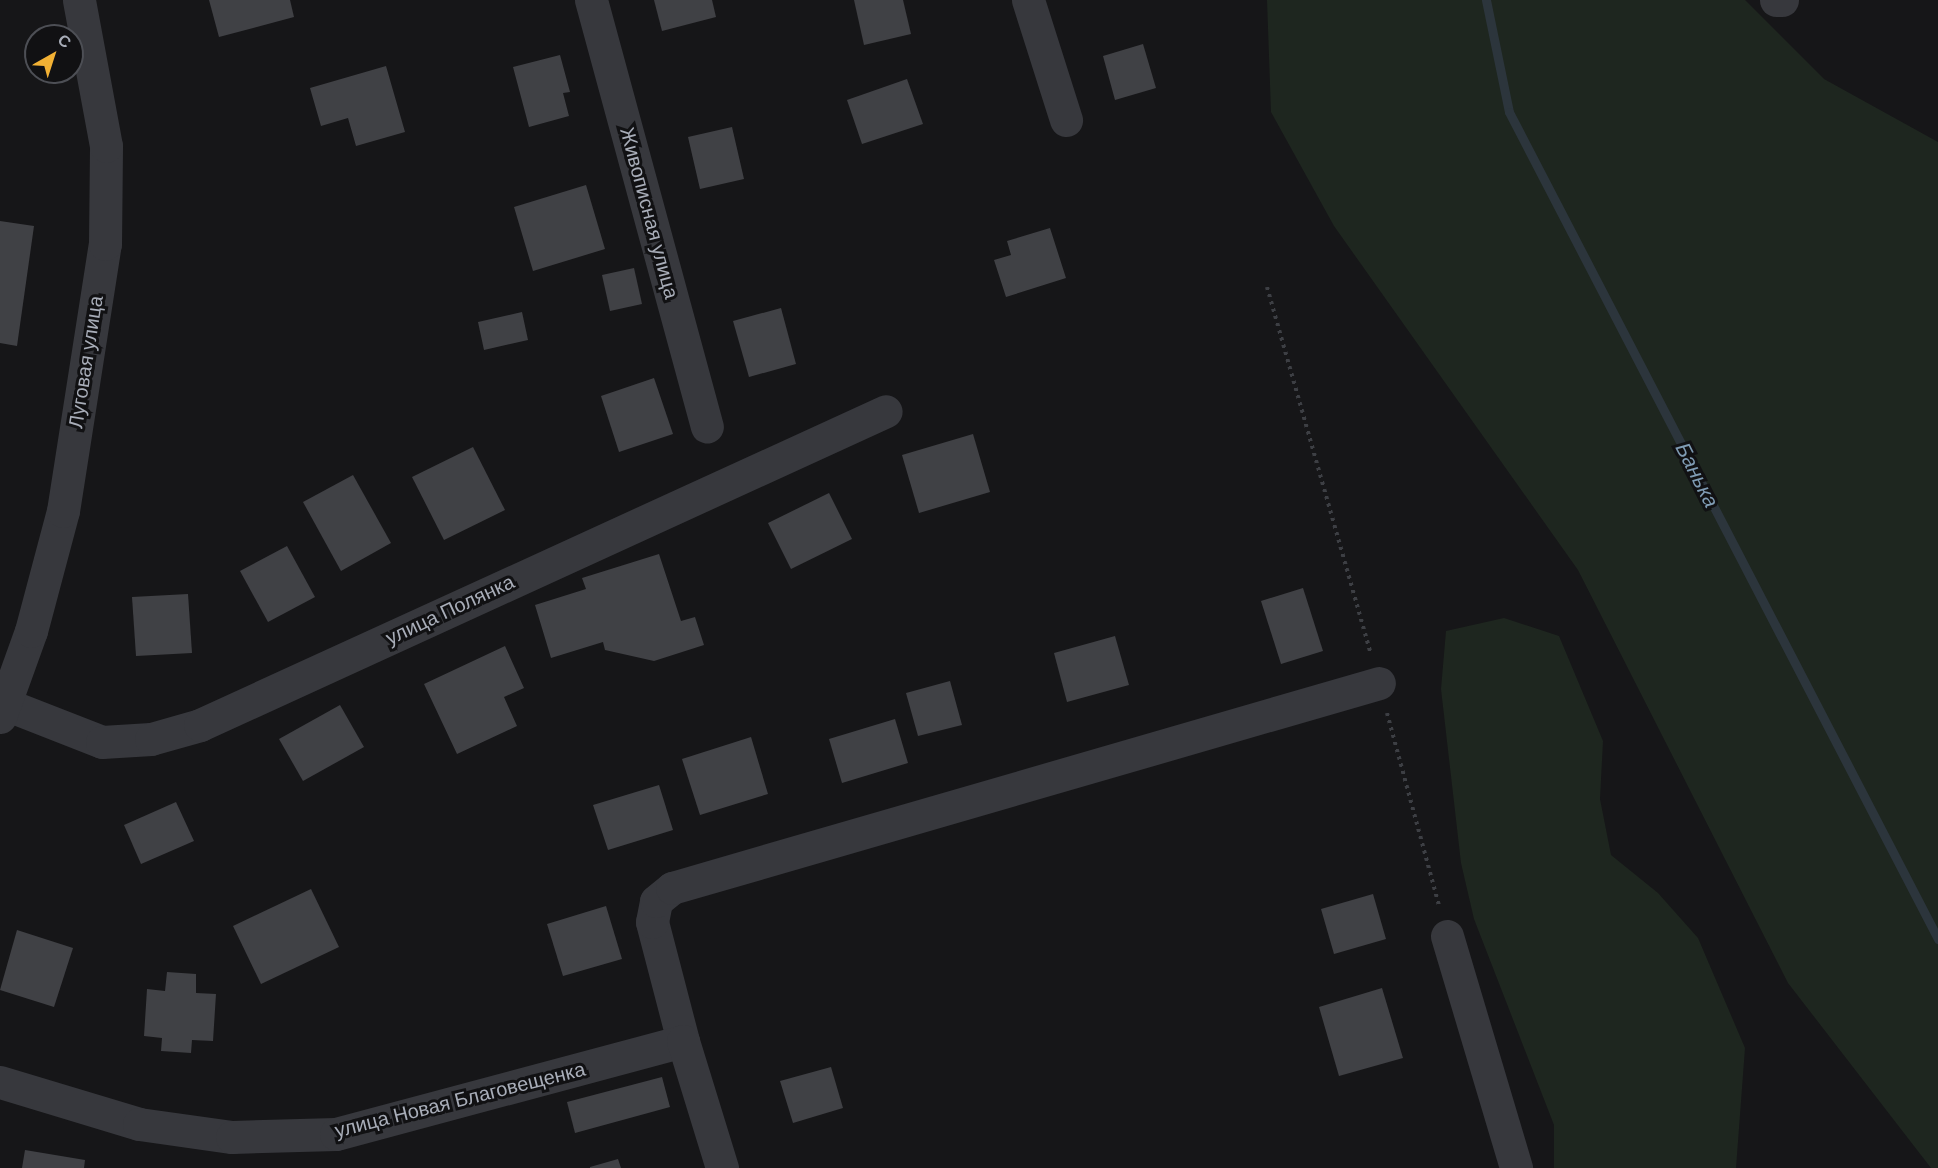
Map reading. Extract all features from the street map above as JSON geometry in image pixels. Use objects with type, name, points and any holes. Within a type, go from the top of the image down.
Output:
[{"type":"street","name":"Луговая улица","points":[[3,711],[31,630],[63,511],[105,244],[106,146],[79,0]]},
{"type":"street","name":"Живописная улица","points":[[591,0],[708,426]]},
{"type":"street","points":[[1028,0],[1066,120]]},
{"type":"street","points":[[1776,0],[1782,0]]},
{"type":"street","name":"улица Полянка","points":[[3,711],[102,742],[151,739],[200,725],[886,411]]},
{"type":"street","points":[[722,1168],[683,1041],[652,922],[656,901],[672,888],[1379,683]]},
{"type":"street","points":[[1447,936],[1516,1168]]},
{"type":"street","name":"улица Новая Благовещенка","points":[[0,1082],[139,1124],[232,1137],[336,1134],[683,1041]]},
{"type":"path","points":[[1267,287],[1379,683],[1447,936]]},
{"type":"shaded area","points":[[1267,0],[1745,0],[1824,79],[1938,142],[1938,1168],[1931,1168],[1788,983],[1578,570],[1334,226],[1271,112]]},
{"type":"shaded area","points":[[1504,618],[1559,636],[1603,741],[1600,799],[1611,855],[1658,893],[1698,938],[1745,1048],[1736,1168],[1554,1168],[1554,1125],[1474,919],[1461,863],[1441,689],[1446,631]]},
{"type":"building","points":[[209,0],[290,0],[294,17],[219,37]]},
{"type":"building","points":[[654,0],[712,0],[716,17],[662,31]]},
{"type":"building","points":[[854,0],[903,0],[911,34],[864,45]]},
{"type":"building","points":[[1143,44],[1156,88],[1115,100],[1103,56]]},
{"type":"building","points":[[560,55],[570,92],[563,93],[569,116],[529,127],[513,67]]},
{"type":"building","points":[[386,66],[405,132],[356,146],[348,118],[321,126],[310,88]]},
{"type":"building","points":[[907,79],[923,124],[862,144],[847,100]]},
{"type":"building","points":[[732,127],[744,179],[700,189],[688,137]]},
{"type":"building","points":[[586,185],[605,249],[533,271],[514,207]]},
{"type":"building","points":[[0,221],[34,226],[17,346],[0,343]]},
{"type":"building","points":[[1050,228],[1066,278],[1006,297],[994,260],[1011,255],[1007,241]]},
{"type":"building","points":[[634,268],[642,304],[610,311],[602,275]]},
{"type":"building","points":[[781,308],[796,364],[749,377],[733,321]]},
{"type":"building","points":[[522,312],[528,340],[484,350],[478,322]]},
{"type":"building","points":[[654,378],[673,434],[619,452],[601,396]]},
{"type":"building","points":[[973,434],[990,492],[919,513],[902,455]]},
{"type":"building","points":[[473,447],[505,510],[444,540],[412,477]]},
{"type":"building","points":[[353,475],[391,543],[341,571],[303,502]]},
{"type":"building","points":[[829,493],[852,539],[791,569],[768,523]]},
{"type":"building","points":[[287,546],[315,597],[268,622],[240,571]]},
{"type":"building","points":[[659,554],[681,621],[695,617],[704,645],[654,661],[605,650],[603,642],[551,658],[535,605],[586,589],[582,578]]},
{"type":"building","points":[[1303,588],[1323,651],[1281,664],[1261,601]]},
{"type":"building","points":[[188,594],[192,653],[136,656],[132,597]]},
{"type":"building","points":[[1115,636],[1129,685],[1067,702],[1054,653]]},
{"type":"building","points":[[505,646],[524,688],[504,697],[517,726],[457,754],[424,684]]},
{"type":"building","points":[[950,681],[962,725],[918,736],[906,693]]},
{"type":"building","points":[[340,705],[364,747],[303,781],[279,739]]},
{"type":"building","points":[[895,719],[908,763],[842,783],[829,739]]},
{"type":"building","points":[[751,737],[768,794],[700,815],[682,759]]},
{"type":"building","points":[[659,785],[673,830],[608,850],[593,805]]},
{"type":"building","points":[[176,802],[194,841],[141,864],[124,825]]},
{"type":"building","points":[[311,889],[339,947],[261,984],[233,926]]},
{"type":"building","points":[[1373,894],[1386,939],[1334,954],[1321,909]]},
{"type":"building","points":[[606,906],[622,959],[563,976],[547,924]]},
{"type":"building","points":[[17,930],[73,948],[54,1007],[0,990]]},
{"type":"building","points":[[167,972],[196,974],[196,993],[216,994],[213,1041],[192,1040],[191,1053],[161,1051],[162,1038],[144,1036],[147,989],[165,991]]},
{"type":"building","points":[[1382,988],[1403,1058],[1339,1076],[1319,1007]]},
{"type":"building","points":[[831,1067],[843,1108],[793,1123],[780,1081]]},
{"type":"building","points":[[662,1077],[670,1107],[575,1133],[567,1102]]},
{"type":"building","points":[[25,1150],[85,1160],[84,1168],[22,1168]]},
{"type":"building","points":[[618,1159],[621,1168],[590,1168],[590,1167]]},
{"type":"waterway","name":"Банька","points":[[1486,0],[1509,112],[1938,939]]}]
